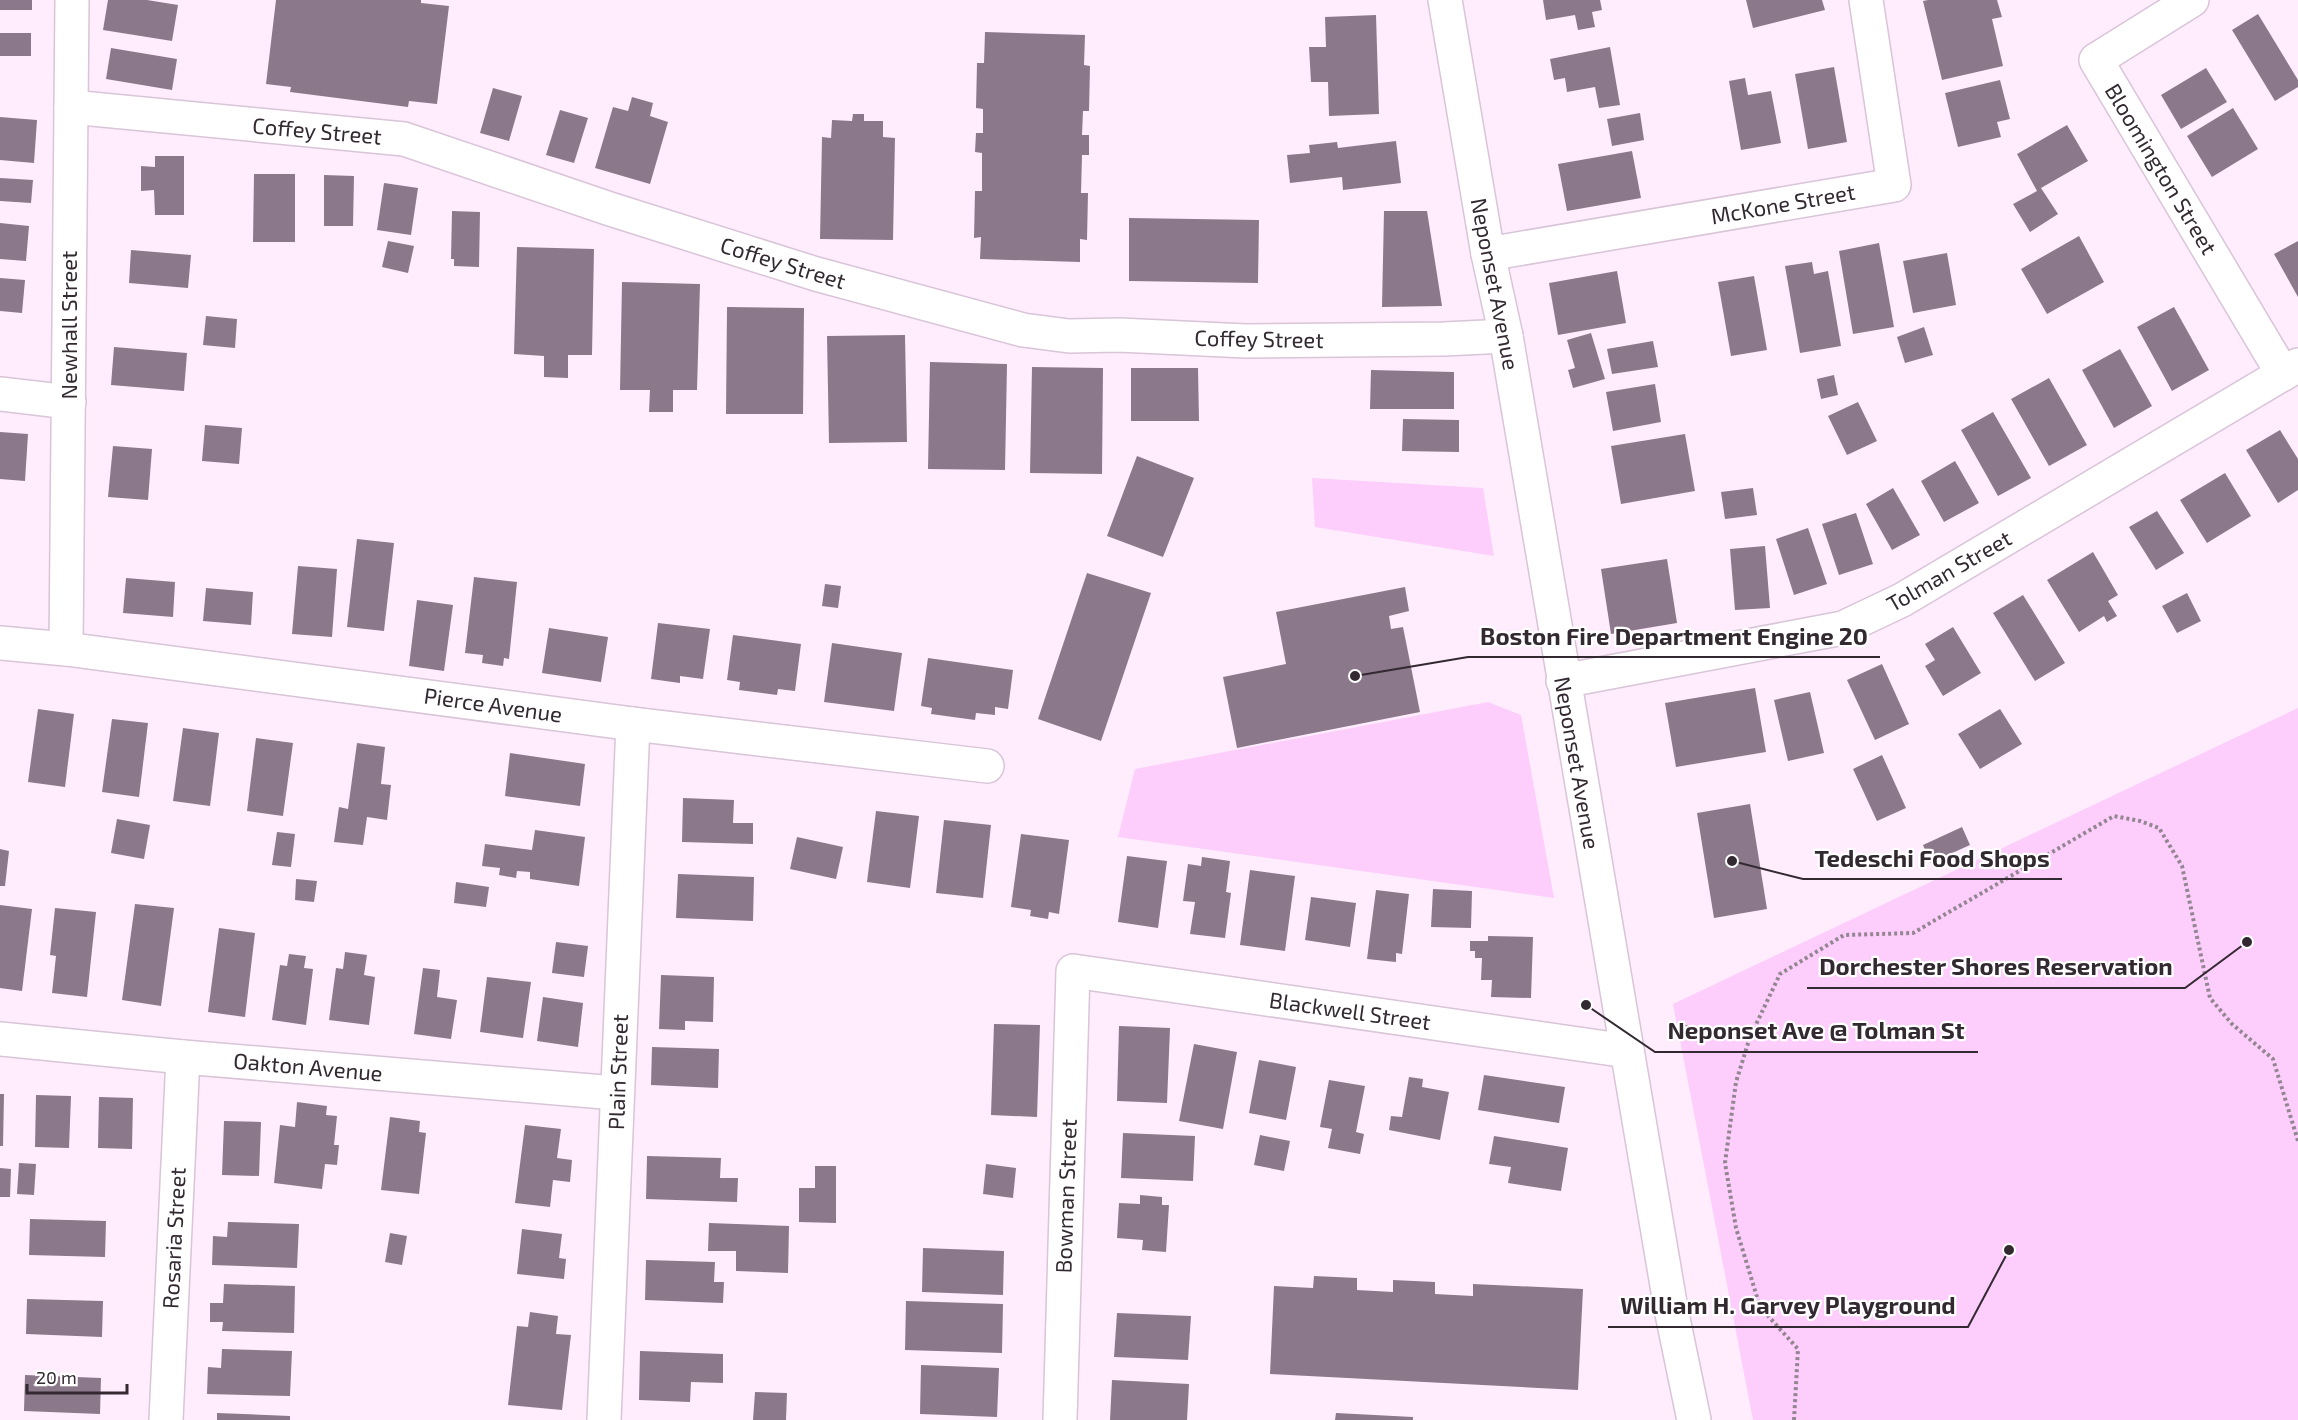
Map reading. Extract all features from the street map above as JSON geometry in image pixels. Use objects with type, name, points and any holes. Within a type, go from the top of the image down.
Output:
[{"type":"street","name":"Newhall Street","points":[[66,649],[72,0]]},
{"type":"street","name":"Neponset Avenue","points":[[1445,0],[1488,254],[1506,336],[1671,1309],[1694,1420]]},
{"type":"street","name":"McKone Street","points":[[1488,254],[1894,185],[1866,0]]},
{"type":"street","name":"Bloomington Street","points":[[2192,0],[2096,60],[2290,370]]},
{"type":"street","name":"Coffey Street","points":[[71,107],[404,139],[448,152],[610,209],[816,274],[1023,330],[1069,336],[1119,335],[1246,341],[1506,336]]},
{"type":"street","name":"Tolman Street","points":[[1563,681],[1843,628],[1902,600],[2290,370]]},
{"type":"street","points":[[0,394],[69,402]]},
{"type":"street","name":"Pierce Avenue","points":[[0,643],[66,649],[633,724],[987,766]]},
{"type":"street","name":"Plain Street","points":[[604,1420],[633,724]]},
{"type":"street","name":"Blackwell Street","points":[[1073,971],[1627,1051]]},
{"type":"street","name":"Bowman Street","points":[[1060,1420],[1073,971]]},
{"type":"street","name":"Oakton Avenue","points":[[0,1039],[616,1094]]},
{"type":"street","name":"Rosaria Street","points":[[166,1420],[183,1057]]},
{"type":"path","points":[[1794,1420],[1798,1349],[1760,1307],[1736,1228],[1725,1163],[1736,1082],[1750,1037],[1780,974],[1844,935],[1912,933],[2114,816],[2140,821],[2159,828],[2182,866],[2210,998],[2232,1024],[2273,1059],[2298,1141]]},
{"type":"path","points":[[1667,1025],[1750,1037]]},
{"type":"shaded area","points":[[1312,478],[1483,488],[1494,556],[1315,527]]},
{"type":"shaded area","points":[[1488,702],[1521,715],[1554,898],[1118,837],[1135,769]]},
{"type":"shaded area","points":[[2298,708],[2298,1420],[1753,1420],[1673,1004]]},
{"type":"building","points":[[0,0],[32,0],[32,10],[0,10]]},
{"type":"building","points":[[108,0],[147,0],[178,5],[172,41],[103,30]]},
{"type":"building","points":[[276,0],[421,0],[421,3],[449,6],[437,104],[409,101],[408,107],[290,92],[291,87],[266,84]]},
{"type":"building","points":[[1543,0],[1600,0],[1602,10],[1592,12],[1595,27],[1578,30],[1575,15],[1546,20]]},
{"type":"building","points":[[1746,0],[1822,0],[1825,10],[1753,28]]},
{"type":"building","points":[[1997,0],[2002,17],[1992,19],[2003,66],[1942,80],[1923,1]]},
{"type":"building","points":[[2258,14],[2298,80],[2298,87],[2275,101],[2232,30]]},
{"type":"building","points":[[1376,15],[1379,114],[1329,116],[1328,82],[1311,82],[1309,47],[1326,47],[1325,17]]},
{"type":"building","points":[[985,32],[1085,35],[1084,65],[1090,66],[1089,111],[1083,111],[1082,135],[1089,135],[1089,155],[1082,155],[1081,193],[1088,193],[1087,240],[1080,239],[1080,262],[980,259],[981,237],[974,238],[975,191],[982,191],[982,153],[975,152],[976,133],[983,133],[983,109],[976,108],[977,63],[984,63]]},
{"type":"building","points":[[0,33],[31,33],[31,56],[0,56]]},
{"type":"building","points":[[1610,47],[1620,105],[1599,108],[1595,87],[1567,92],[1565,78],[1554,80],[1550,59]]},
{"type":"building","points":[[111,48],[177,59],[172,90],[106,79]]},
{"type":"building","points":[[1834,67],[1847,142],[1808,149],[1795,74]]},
{"type":"building","points":[[2206,68],[2227,102],[2181,129],[2161,95]]},
{"type":"building","points":[[1745,78],[1748,95],[1771,91],[1781,143],[1741,150],[1729,81]]},
{"type":"building","points":[[2000,80],[2010,119],[1997,122],[2001,137],[1958,147],[1945,93]]},
{"type":"building","points":[[493,88],[522,96],[509,141],[480,133]]},
{"type":"building","points":[[632,97],[653,103],[650,116],[668,122],[650,184],[595,168],[613,107],[628,111]]},
{"type":"building","points":[[2233,108],[2258,149],[2212,177],[2187,136]]},
{"type":"building","points":[[560,110],[588,118],[574,163],[546,155]]},
{"type":"building","points":[[1640,113],[1644,140],[1612,146],[1607,119]]},
{"type":"building","points":[[853,114],[864,114],[864,121],[883,121],[883,137],[895,138],[893,240],[820,239],[822,137],[831,138],[832,120],[852,121]]},
{"type":"building","points":[[0,117],[37,120],[34,163],[0,160]]},
{"type":"building","points":[[2067,125],[2088,161],[2041,188],[2058,214],[2030,232],[2013,204],[2037,191],[2017,154]]},
{"type":"building","points":[[1396,141],[1401,183],[1343,190],[1342,177],[1290,183],[1287,155],[1310,153],[1309,145],[1337,142],[1338,148]]},
{"type":"building","points":[[1632,151],[1641,198],[1567,211],[1558,164]]},
{"type":"building","points":[[155,156],[184,156],[184,215],[155,215],[154,190],[141,191],[141,166],[155,167]]},
{"type":"building","points":[[254,174],[295,174],[295,242],[253,242]]},
{"type":"building","points":[[324,175],[354,176],[353,226],[324,226]]},
{"type":"building","points":[[0,178],[33,180],[31,203],[0,201]]},
{"type":"building","points":[[384,183],[418,188],[411,235],[377,230]]},
{"type":"building","points":[[452,211],[480,212],[479,267],[454,266],[454,259],[451,259]]},
{"type":"building","points":[[1384,211],[1427,211],[1442,306],[1382,307]]},
{"type":"building","points":[[1129,218],[1259,220],[1258,283],[1129,281]]},
{"type":"building","points":[[0,223],[29,226],[26,261],[0,259]]},
{"type":"building","points":[[2079,236],[2104,282],[2047,314],[2021,269]]},
{"type":"building","points":[[388,241],[414,246],[408,273],[382,267]]},
{"type":"building","points":[[2298,241],[2298,297],[2274,254]]},
{"type":"building","points":[[1879,243],[1894,327],[1853,334],[1839,251]]},
{"type":"building","points":[[517,247],[594,249],[592,355],[568,355],[568,378],[544,377],[544,356],[514,354]]},
{"type":"building","points":[[131,250],[191,255],[188,288],[129,283]]},
{"type":"building","points":[[1947,253],[1956,305],[1913,313],[1903,261]]},
{"type":"building","points":[[1812,262],[1814,274],[1828,271],[1841,346],[1800,353],[1785,266]]},
{"type":"building","points":[[1617,271],[1626,323],[1558,335],[1549,283]]},
{"type":"building","points":[[1754,276],[1767,350],[1731,356],[1718,282]]},
{"type":"building","points":[[0,278],[25,280],[22,313],[0,311]]},
{"type":"building","points":[[622,282],[700,284],[697,390],[673,390],[673,412],[649,412],[650,390],[620,390]]},
{"type":"building","points":[[727,307],[804,308],[803,414],[726,414]]},
{"type":"building","points":[[2174,307],[2209,370],[2172,391],[2137,327]]},
{"type":"building","points":[[206,316],[237,319],[235,348],[203,345]]},
{"type":"building","points":[[1924,327],[1933,355],[1905,363],[1897,337]]},
{"type":"building","points":[[1591,333],[1605,379],[1573,388],[1568,370],[1575,368],[1567,340]]},
{"type":"building","points":[[905,335],[907,442],[829,443],[827,336]]},
{"type":"building","points":[[1653,341],[1658,367],[1612,374],[1607,349]]},
{"type":"building","points":[[114,347],[187,353],[184,391],[111,385]]},
{"type":"building","points":[[2120,349],[2152,406],[2114,428],[2082,370]]},
{"type":"building","points":[[930,362],[1007,364],[1005,470],[928,469]]},
{"type":"building","points":[[1032,367],[1103,368],[1102,474],[1030,473]]},
{"type":"building","points":[[1131,368],[1198,368],[1199,421],[1131,421]]},
{"type":"building","points":[[1371,370],[1454,372],[1454,409],[1370,409]]},
{"type":"building","points":[[1834,375],[1838,395],[1821,399],[1817,379]]},
{"type":"building","points":[[2049,378],[2087,445],[2049,466],[2011,399]]},
{"type":"building","points":[[1655,384],[1661,422],[1613,431],[1606,392]]},
{"type":"building","points":[[1858,402],[1877,441],[1847,455],[1828,416]]},
{"type":"building","points":[[1993,412],[2031,478],[1998,496],[1961,430]]},
{"type":"building","points":[[1403,419],[1459,420],[1459,452],[1402,451]]},
{"type":"building","points":[[205,425],[242,428],[239,464],[202,461]]},
{"type":"building","points":[[2280,430],[2298,459],[2298,490],[2278,503],[2246,450]]},
{"type":"building","points":[[0,432],[28,434],[25,481],[0,479]]},
{"type":"building","points":[[1685,434],[1695,491],[1621,504],[1611,446]]},
{"type":"building","points":[[113,446],[152,449],[148,500],[108,497]]},
{"type":"building","points":[[1137,456],[1194,478],[1163,557],[1107,536]]},
{"type":"building","points":[[1955,461],[1979,503],[1944,522],[1921,481]]},
{"type":"building","points":[[2225,473],[2251,516],[2207,543],[2180,500]]},
{"type":"building","points":[[1753,488],[1757,515],[1725,519],[1721,492]]},
{"type":"building","points":[[1893,488],[1920,535],[1892,550],[1866,504]]},
{"type":"building","points":[[2157,511],[2184,553],[2156,570],[2129,527]]},
{"type":"building","points":[[1856,513],[1873,564],[1839,575],[1822,524]]},
{"type":"building","points":[[1808,528],[1827,584],[1794,595],[1776,539]]},
{"type":"building","points":[[357,539],[394,543],[384,631],[347,627]]},
{"type":"building","points":[[1765,546],[1770,608],[1735,610],[1730,549]]},
{"type":"building","points":[[2093,552],[2118,595],[2108,601],[2117,616],[2107,622],[2104,616],[2079,632],[2047,580]]},
{"type":"building","points":[[1667,559],[1677,623],[1611,634],[1601,569]]},
{"type":"building","points":[[298,566],[337,569],[332,637],[292,634]]},
{"type":"building","points":[[1087,573],[1151,593],[1101,741],[1038,719]]},
{"type":"building","points":[[474,577],[517,582],[509,659],[504,658],[503,666],[482,663],[483,655],[465,653]]},
{"type":"building","points":[[126,578],[175,582],[173,617],[123,613]]},
{"type":"building","points":[[825,584],[841,586],[838,608],[822,606]]},
{"type":"building","points":[[1405,587],[1409,611],[1389,616],[1391,629],[1403,627],[1420,712],[1237,748],[1223,677],[1286,664],[1276,612]]},
{"type":"building","points":[[206,588],[253,592],[251,625],[203,621]]},
{"type":"building","points":[[2187,593],[2201,621],[2177,633],[2162,606]]},
{"type":"building","points":[[2023,595],[2065,663],[2035,681],[1993,613]]},
{"type":"building","points":[[417,600],[453,605],[444,671],[409,666]]},
{"type":"building","points":[[658,623],[710,629],[703,679],[680,676],[680,683],[651,679]]},
{"type":"building","points":[[1953,627],[1981,673],[1943,696],[1925,666],[1935,660],[1925,644]]},
{"type":"building","points":[[549,628],[608,637],[601,682],[542,673]]},
{"type":"building","points":[[733,635],[801,644],[795,691],[778,689],[777,695],[739,690],[740,682],[727,680]]},
{"type":"building","points":[[832,643],[902,653],[894,711],[824,702]]},
{"type":"building","points":[[928,658],[1013,670],[1008,709],[995,707],[995,715],[976,713],[975,720],[931,714],[932,708],[921,706]]},
{"type":"building","points":[[1882,664],[1909,724],[1875,740],[1847,680]]},
{"type":"building","points":[[1755,688],[1766,752],[1676,767],[1665,703]]},
{"type":"building","points":[[1810,692],[1824,753],[1788,761],[1774,700]]},
{"type":"building","points":[[38,709],[74,714],[65,787],[28,782]]},
{"type":"building","points":[[2000,709],[2022,744],[1980,769],[1958,734]]},
{"type":"building","points":[[112,719],[148,723],[139,797],[102,792]]},
{"type":"building","points":[[183,728],[219,733],[210,806],[173,801]]},
{"type":"building","points":[[256,738],[293,743],[283,816],[247,811]]},
{"type":"building","points":[[357,743],[385,747],[381,784],[391,785],[387,820],[367,817],[363,845],[334,842],[339,807],[348,809]]},
{"type":"building","points":[[510,753],[585,764],[580,806],[505,796]]},
{"type":"building","points":[[1882,755],[1906,808],[1877,821],[1853,769]]},
{"type":"building","points":[[683,798],[734,800],[733,823],[753,823],[753,844],[682,842]]},
{"type":"building","points":[[1750,804],[1767,909],[1714,918],[1697,813]]},
{"type":"building","points":[[876,811],[919,816],[910,888],[867,882]]},
{"type":"building","points":[[117,819],[150,825],[144,859],[111,853]]},
{"type":"building","points":[[944,820],[991,825],[983,898],[936,893]]},
{"type":"building","points":[[1962,827],[1970,845],[1930,863],[1923,845]]},
{"type":"building","points":[[535,830],[585,837],[579,886],[530,879],[530,872],[517,871],[516,878],[499,875],[500,868],[482,866],[485,844],[532,850]]},
{"type":"building","points":[[277,832],[295,834],[291,867],[272,865]]},
{"type":"building","points":[[1021,834],[1069,840],[1059,914],[1049,912],[1048,919],[1030,916],[1031,910],[1011,907]]},
{"type":"building","points":[[797,837],[843,847],[836,879],[790,869]]},
{"type":"building","points":[[0,849],[9,851],[5,886],[0,886]]},
{"type":"building","points":[[1127,856],[1167,861],[1158,928],[1118,922]]},
{"type":"building","points":[[1202,857],[1230,861],[1226,892],[1231,893],[1225,938],[1190,934],[1195,902],[1183,901],[1188,864],[1201,866]]},
{"type":"building","points":[[1250,870],[1295,876],[1285,951],[1240,945]]},
{"type":"building","points":[[678,874],[754,877],[753,921],[676,918]]},
{"type":"building","points":[[296,879],[317,881],[314,902],[295,900]]},
{"type":"building","points":[[456,882],[489,887],[486,907],[454,903]]},
{"type":"building","points":[[1433,889],[1472,891],[1471,928],[1431,927]]},
{"type":"building","points":[[1376,890],[1409,894],[1402,954],[1396,953],[1396,962],[1367,959]]},
{"type":"building","points":[[1311,897],[1356,903],[1350,947],[1305,940]]},
{"type":"building","points":[[135,904],[174,908],[161,1006],[122,1000]]},
{"type":"building","points":[[0,905],[32,909],[22,991],[0,988]]},
{"type":"building","points":[[55,908],[96,912],[87,997],[52,993],[56,956],[50,955]]},
{"type":"building","points":[[219,928],[255,933],[245,1017],[208,1012]]},
{"type":"building","points":[[1488,936],[1533,937],[1531,998],[1491,997],[1492,980],[1481,980],[1482,958],[1475,958],[1475,951],[1470,951],[1470,941],[1488,941]]},
{"type":"building","points":[[556,942],[588,946],[584,977],[552,973]]},
{"type":"building","points":[[345,952],[367,955],[364,975],[375,977],[369,1025],[329,1020],[336,968],[343,969]]},
{"type":"building","points":[[289,954],[306,956],[304,968],[313,969],[306,1025],[272,1020],[280,965],[287,966]]},
{"type":"building","points":[[423,968],[440,970],[437,997],[457,1000],[451,1039],[414,1034]]},
{"type":"building","points":[[661,975],[714,977],[713,1022],[685,1021],[685,1030],[659,1029]]},
{"type":"building","points":[[487,977],[531,982],[523,1038],[480,1032]]},
{"type":"building","points":[[543,997],[583,1003],[578,1047],[537,1041]]},
{"type":"building","points":[[994,1024],[1040,1025],[1037,1117],[991,1115]]},
{"type":"building","points":[[1119,1026],[1170,1028],[1167,1103],[1117,1101]]},
{"type":"building","points":[[1194,1044],[1237,1052],[1223,1129],[1179,1121]]},
{"type":"building","points":[[652,1047],[719,1049],[718,1088],[651,1085]]},
{"type":"building","points":[[1259,1060],[1296,1067],[1286,1120],[1249,1113]]},
{"type":"building","points":[[1484,1075],[1565,1087],[1559,1123],[1478,1110]]},
{"type":"building","points":[[1409,1077],[1423,1079],[1422,1087],[1449,1092],[1440,1140],[1389,1130],[1391,1116],[1402,1117]]},
{"type":"building","points":[[1329,1080],[1365,1086],[1356,1132],[1364,1134],[1360,1154],[1328,1148],[1332,1129],[1320,1127]]},
{"type":"building","points":[[0,1094],[4,1094],[3,1146],[0,1146]]},
{"type":"building","points":[[36,1095],[71,1096],[69,1148],[35,1147]]},
{"type":"building","points":[[99,1097],[133,1098],[132,1149],[98,1148]]},
{"type":"building","points":[[297,1102],[327,1106],[326,1115],[337,1116],[334,1145],[339,1145],[337,1165],[325,1164],[322,1189],[274,1183],[280,1125],[295,1127]]},
{"type":"building","points":[[390,1117],[420,1121],[419,1132],[426,1133],[419,1194],[381,1190]]},
{"type":"building","points":[[224,1121],[261,1122],[259,1176],[222,1175]]},
{"type":"building","points":[[525,1125],[561,1129],[557,1158],[572,1160],[570,1182],[553,1180],[550,1207],[515,1203]]},
{"type":"building","points":[[1123,1133],[1195,1136],[1193,1181],[1121,1178]]},
{"type":"building","points":[[1260,1135],[1290,1141],[1284,1171],[1254,1165]]},
{"type":"building","points":[[1494,1136],[1568,1148],[1561,1191],[1508,1183],[1511,1167],[1489,1164]]},
{"type":"building","points":[[647,1156],[721,1158],[720,1178],[738,1178],[737,1202],[646,1199]]},
{"type":"building","points":[[19,1163],[36,1164],[34,1195],[17,1194]]},
{"type":"building","points":[[986,1164],[1016,1168],[1013,1198],[983,1194]]},
{"type":"building","points":[[815,1166],[836,1166],[836,1223],[799,1222],[799,1188],[815,1188]]},
{"type":"building","points":[[0,1168],[11,1169],[10,1197],[0,1197]]},
{"type":"building","points":[[1140,1195],[1162,1197],[1162,1205],[1169,1205],[1166,1252],[1142,1250],[1143,1240],[1117,1238],[1119,1203],[1140,1204]]},
{"type":"building","points":[[30,1219],[106,1221],[105,1257],[29,1255]]},
{"type":"building","points":[[228,1222],[299,1224],[297,1268],[212,1265],[213,1236],[227,1237]]},
{"type":"building","points":[[709,1223],[789,1226],[788,1273],[736,1271],[736,1251],[708,1251]]},
{"type":"building","points":[[522,1229],[562,1234],[559,1258],[566,1259],[564,1279],[517,1274]]},
{"type":"building","points":[[390,1233],[407,1236],[402,1265],[385,1262]]},
{"type":"building","points":[[923,1248],[1004,1251],[1003,1295],[922,1292]]},
{"type":"building","points":[[646,1260],[715,1262],[714,1282],[724,1282],[723,1303],[645,1300]]},
{"type":"building","points":[[1314,1276],[1357,1278],[1357,1290],[1393,1292],[1393,1280],[1435,1282],[1435,1294],[1473,1296],[1473,1284],[1583,1289],[1578,1390],[1270,1374],[1274,1286],[1313,1288]]},
{"type":"building","points":[[224,1284],[295,1286],[294,1333],[222,1331],[223,1322],[210,1322],[210,1303],[223,1303]]},
{"type":"building","points":[[27,1299],[103,1301],[102,1337],[26,1334]]},
{"type":"building","points":[[906,1301],[1003,1304],[1002,1353],[905,1350]]},
{"type":"building","points":[[530,1312],[558,1316],[556,1334],[571,1335],[562,1410],[508,1405],[517,1326],[528,1327]]},
{"type":"building","points":[[1117,1313],[1191,1316],[1188,1360],[1114,1357]]},
{"type":"building","points":[[222,1349],[292,1351],[290,1396],[207,1394],[208,1367],[221,1368]]},
{"type":"building","points":[[640,1351],[723,1354],[723,1383],[691,1382],[690,1402],[639,1400]]},
{"type":"building","points":[[921,1365],[999,1368],[997,1417],[920,1414]]},
{"type":"building","points":[[25,1375],[101,1378],[100,1414],[24,1411]]},
{"type":"building","points":[[1112,1380],[1189,1384],[1187,1420],[1110,1420]]},
{"type":"building","points":[[755,1392],[787,1393],[786,1420],[753,1420]]},
{"type":"building","points":[[217,1413],[290,1416],[290,1420],[217,1420]]},
{"type":"building","points":[[1336,1413],[1413,1417],[1413,1420],[1335,1420]]},
{"type":"place","name":"Boston Fire Department Engine 20","points":[[1355,676]]},
{"type":"place","name":"Tedeschi Food Shops","points":[[1732,861]]},
{"type":"place","name":"Dorchester Shores Reservation","points":[[2247,942]]},
{"type":"place","name":"Neponset Ave @ Tolman St","points":[[1586,1005]]},
{"type":"place","name":"William H. Garvey Playground","points":[[2009,1250]]}]
